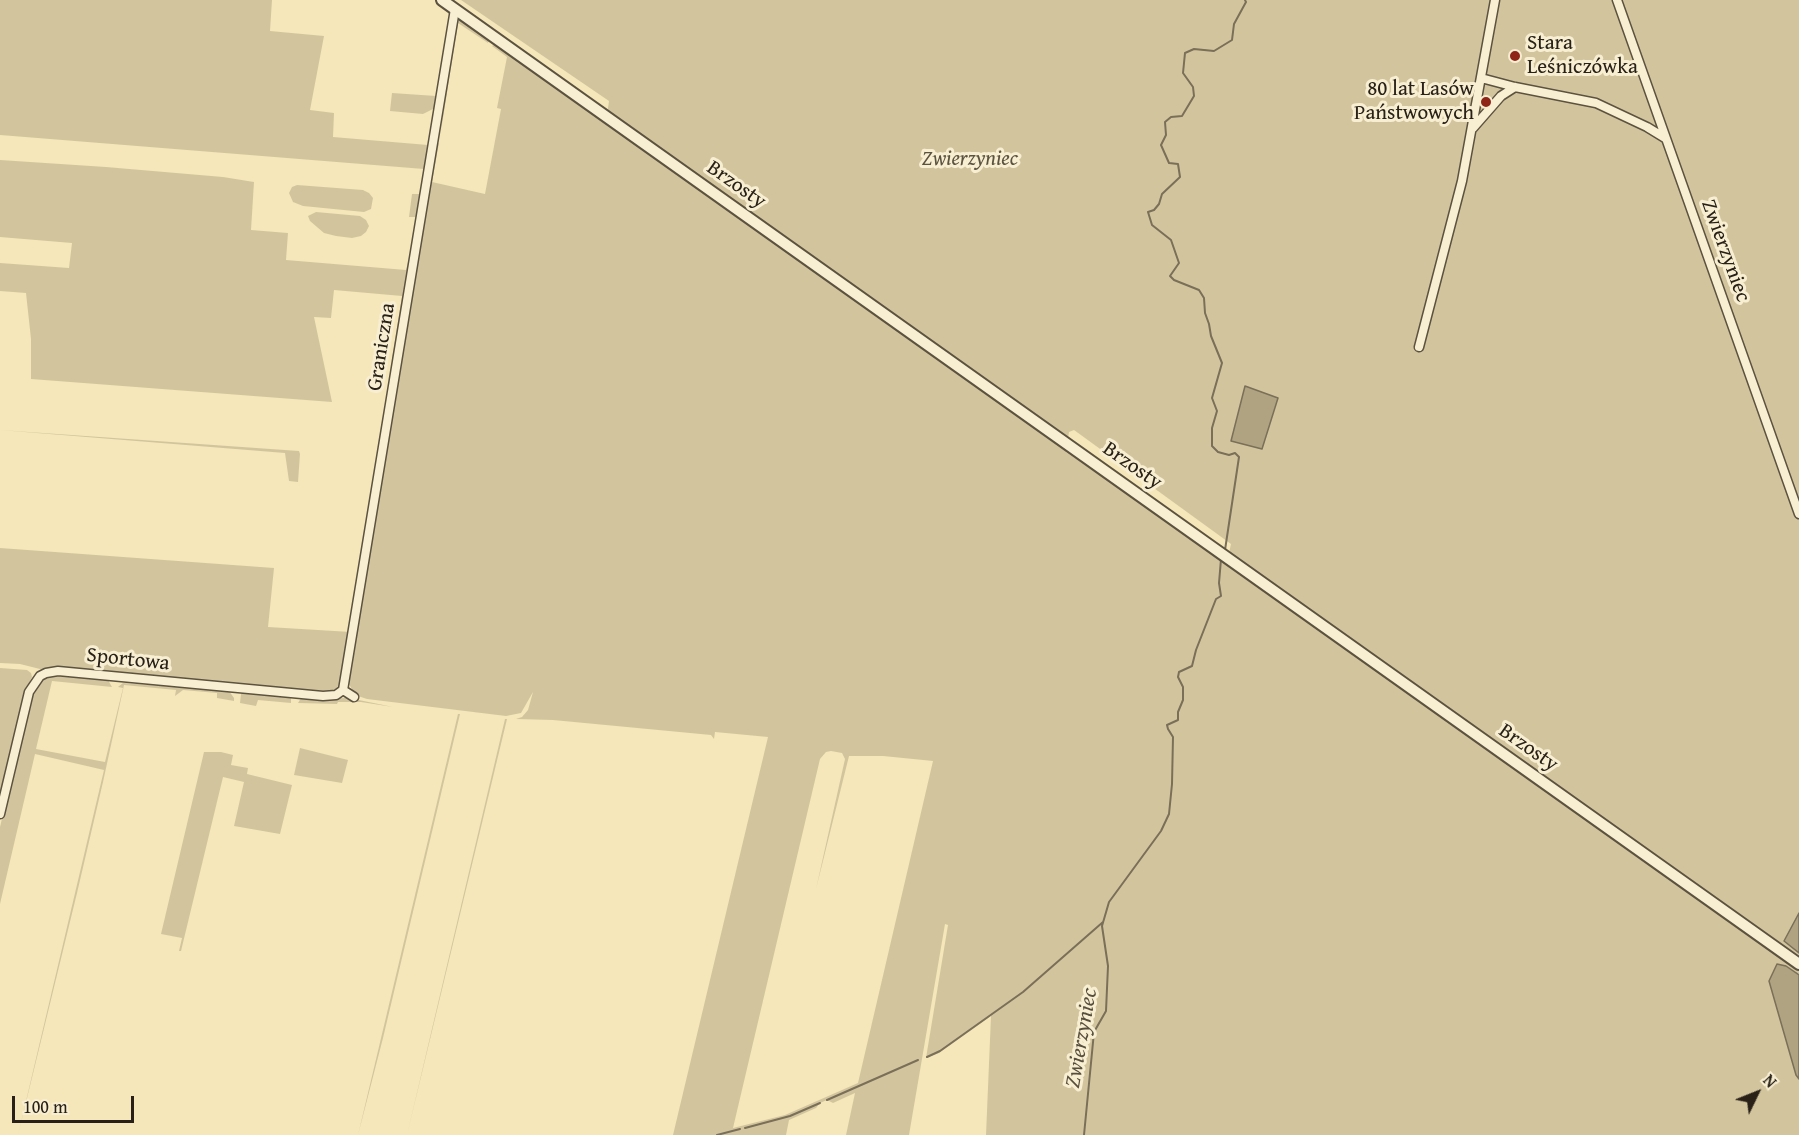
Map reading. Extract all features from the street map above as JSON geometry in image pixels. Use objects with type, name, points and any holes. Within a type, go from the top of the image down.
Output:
[{"type":"street","name":"Brzosty","points":[[442,0],[1799,964]]},
{"type":"street","points":[[1419,346],[1453,218],[1473,128],[1495,0]]},
{"type":"street","name":"Zwierzyniec","points":[[1617,0],[1799,514]]},
{"type":"street","name":"Graniczna","points":[[343,690],[455,9]]},
{"type":"street","points":[[1481,78],[1596,103],[1666,138]]},
{"type":"street","points":[[1473,128],[1501,96],[1515,87]]},
{"type":"street","name":"Sportowa","points":[[0,814],[29,692],[40,676],[46,673],[58,671],[323,696],[336,695],[343,690]]},
{"type":"street","points":[[343,690],[354,698]]},
{"type":"green space","points":[[0,0],[272,0],[270,31],[324,36],[310,110],[334,113],[333,137],[428,145],[430,135],[418,217],[409,217],[412,194],[420,194],[424,169],[0,135]]},
{"type":"green space","points":[[461,0],[1799,0],[1799,1135],[986,1135],[991,1016],[939,1053],[926,1058],[948,925],[945,924],[909,1135],[846,1135],[855,1093],[833,1103],[827,1100],[816,1108],[789,1120],[786,1135],[673,1135],[768,737],[715,732],[714,739],[711,735],[553,720],[516,719],[522,717],[528,710],[533,692],[521,713],[506,716],[367,699],[355,695],[349,684],[436,145],[439,143],[432,182],[485,194],[501,109],[497,108],[507,57],[492,46],[495,44],[606,122],[609,101]],"holes":[[[1074,430],[1231,544],[1227,562],[1066,452],[1069,432]],[[826,752],[842,753],[845,759],[816,889],[849,756],[883,756],[933,761],[858,1083],[785,1115],[733,1128],[820,759]]]},
{"type":"green space","points":[[463,20],[489,40],[488,43],[458,23],[440,137],[456,22]]},
{"type":"green space","points":[[445,45],[435,108],[423,114],[390,111],[392,93],[436,96]]},
{"type":"green space","points":[[0,160],[223,177],[254,182],[251,230],[288,233],[286,260],[406,270],[410,254],[395,359],[392,359],[402,296],[334,290],[331,318],[314,317],[332,402],[31,379],[31,339],[26,293],[0,291],[0,263],[69,268],[72,243],[0,237]]},
{"type":"green space","points":[[297,185],[363,190],[373,198],[371,209],[364,212],[303,206],[293,202],[289,193],[292,187]]},
{"type":"green space","points":[[316,212],[360,216],[369,226],[361,236],[352,238],[324,233],[310,221],[308,216]]},
{"type":"green space","points":[[0,430],[299,451],[298,482],[289,481],[285,453]]},
{"type":"green space","points":[[0,548],[274,568],[268,627],[351,632],[341,683],[338,688],[326,693],[40,669],[20,664],[0,663]]},
{"type":"green space","points":[[0,668],[27,670],[32,677],[26,689],[0,799]]},
{"type":"green space","points":[[59,675],[108,680],[112,687],[52,681],[36,749],[105,762],[123,688],[118,687],[123,683],[229,691],[234,701],[217,698],[217,693],[183,690],[175,696],[176,690],[124,685],[77,893],[18,1135],[104,770],[35,754],[0,904],[0,827],[31,696],[39,682]]},
{"type":"green space","points":[[244,692],[291,697],[291,703],[258,700],[256,706],[240,703],[241,694]]},
{"type":"green space","points":[[301,698],[349,698],[393,707],[361,702],[298,703]]},
{"type":"green space","points":[[458,714],[460,714],[358,1135]]},
{"type":"green space","points":[[505,719],[507,719],[407,1135]]},
{"type":"green space","points":[[300,748],[348,760],[342,783],[294,775]]},
{"type":"green space","points":[[204,752],[233,755],[231,765],[248,768],[247,774],[292,785],[280,834],[234,826],[244,782],[223,777],[181,951],[179,951],[182,938],[161,934]]},
{"type":"shaded area","points":[[1245,386],[1278,398],[1262,449],[1231,441]]},
{"type":"shaded area","points":[[1799,913],[1799,953],[1784,941]]},
{"type":"shaded area","points":[[1777,964],[1786,966],[1799,975],[1799,1079],[1769,981]]},
{"type":"waterway","name":"Zwierzyniec","points":[[1225,550],[1239,457],[1235,453],[1229,455],[1218,452],[1212,446],[1212,428],[1217,411],[1212,398],[1222,363],[1211,336],[1204,298],[1199,290],[1174,280],[1170,276],[1179,263],[1171,240],[1152,225],[1148,212],[1154,210],[1162,194],[1180,177],[1178,164],[1169,163],[1161,145],[1166,135],[1165,122],[1171,117],[1182,116],[1194,96],[1193,87],[1183,73],[1185,53],[1194,49],[1214,51],[1232,40],[1234,24],[1245,0]]},
{"type":"waterway","name":"Zwierzyniec","points":[[1084,1135],[1094,1032],[1106,1011],[1108,966],[1102,926],[1109,902],[1161,831],[1169,814],[1173,737],[1167,725],[1178,720],[1178,712],[1183,700],[1183,687],[1178,677],[1179,672],[1192,666],[1216,599],[1221,596],[1219,583],[1221,559]]},
{"type":"waterway","points":[[927,1057],[940,1051],[1023,992],[1103,922]]},
{"type":"waterway","points":[[827,1100],[918,1060]]},
{"type":"waterway","points":[[745,1128],[790,1116],[820,1103]]},
{"type":"waterway","points":[[717,1135],[740,1129]]},
{"type":"place","name":"Stara Leśniczówka","points":[[1515,56]]},
{"type":"place","name":"80 lat Lasów Państwowych","points":[[1486,102]]}]
